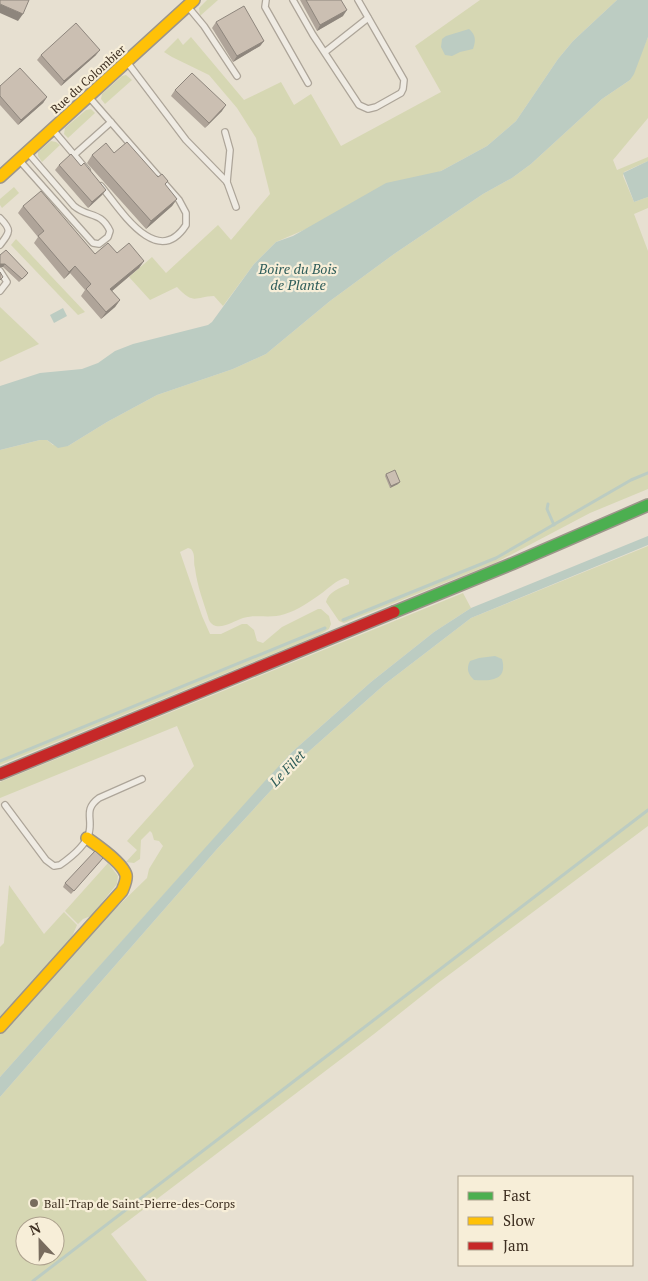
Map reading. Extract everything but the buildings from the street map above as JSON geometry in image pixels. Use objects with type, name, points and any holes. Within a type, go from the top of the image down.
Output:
[{"type":"main road","name":"Rue du Colombier","points":[[0,177],[191,3]]},
{"type":"main road","points":[[0,774],[496,570],[648,505]]},
{"type":"main road","points":[[0,1027],[122,891],[126,883],[124,869],[87,838]]},
{"type":"lane","points":[[266,0],[265,7],[308,83]]},
{"type":"lane","points":[[292,0],[359,105],[368,108],[376,107],[401,93],[404,80],[358,0]]},
{"type":"lane","points":[[191,3],[237,76]]},
{"type":"lane","points":[[324,52],[368,18]]},
{"type":"lane","points":[[127,62],[147,86],[182,136],[227,182],[236,207]]},
{"type":"lane","points":[[89,97],[179,200],[186,213],[186,225],[170,240],[153,241],[137,229],[99,184]]},
{"type":"lane","points":[[74,154],[111,122]]},
{"type":"lane","points":[[53,130],[93,177]]},
{"type":"lane","points":[[225,132],[229,143],[230,155],[227,182]]},
{"type":"lane","points":[[24,156],[74,206],[79,210],[100,218],[108,227],[110,232],[108,237],[99,244],[93,243],[66,213],[24,156]]},
{"type":"lane","points":[[66,213],[74,206]]},
{"type":"lane","points":[[0,218],[9,230],[0,245]]},
{"type":"lane","points":[[0,271],[7,282],[0,291]]},
{"type":"lane","points":[[5,805],[46,860],[54,866],[60,865],[87,838],[90,827],[89,812],[95,801],[142,780]]},
{"type":"green space","points":[[207,0],[218,0],[200,16],[199,8]]},
{"type":"green space","points":[[480,0],[617,0],[573,41],[558,59],[516,121],[487,146],[441,171],[276,242],[254,264],[223,306],[214,296],[194,299],[187,296],[177,287],[150,300],[129,277],[152,257],[166,273],[218,225],[231,240],[270,194],[256,138],[237,108],[209,75],[164,52],[178,38],[183,45],[191,37],[244,100],[281,82],[294,105],[311,94],[341,146],[441,92],[415,46]]},
{"type":"green space","points":[[648,37],[648,118],[613,160],[617,170],[648,157],[648,161],[624,172],[623,176],[634,202],[648,197],[648,208],[634,214],[648,251],[648,489],[590,513],[495,563],[344,623],[339,621],[326,602],[332,593],[349,584],[349,580],[345,578],[335,582],[304,605],[290,612],[274,616],[248,617],[216,626],[209,620],[197,581],[193,554],[191,549],[188,548],[180,552],[210,634],[221,634],[242,624],[247,624],[254,630],[257,641],[263,643],[282,627],[318,609],[321,609],[329,616],[331,624],[329,629],[319,635],[0,765],[0,450],[40,440],[47,440],[53,445],[68,446],[157,395],[233,369],[266,354],[330,301],[394,254],[531,164],[602,99],[630,80]]},
{"type":"green space","points":[[126,75],[132,80],[105,104],[101,99],[102,94],[122,76]]},
{"type":"green space","points":[[91,109],[95,113],[68,138],[64,134],[65,128],[86,110]]},
{"type":"green space","points":[[51,141],[60,145],[42,162],[38,152]]},
{"type":"green space","points":[[14,187],[19,193],[2,208],[0,199]]},
{"type":"green space","points":[[16,239],[85,312],[78,315],[11,245]]},
{"type":"green space","points":[[0,307],[39,344],[0,362]]},
{"type":"green space","points":[[648,546],[648,826],[438,983],[111,1234],[147,1281],[0,1281],[0,1097],[217,849],[298,761],[385,684],[471,618]]},
{"type":"green space","points":[[463,593],[471,608],[434,632],[371,682],[292,752],[0,1077],[0,1034],[115,909],[147,878],[149,869],[163,846],[159,841],[154,840],[150,831],[141,840],[140,859],[134,863],[126,862],[137,850],[127,841],[194,766],[177,726],[0,798],[0,782]]},
{"type":"green space","points":[[108,863],[118,876],[117,884],[91,916],[83,919],[78,924],[65,911]]},
{"type":"green space","points":[[9,885],[44,934],[64,912],[77,925],[71,939],[0,1018],[0,947],[4,943]]},
{"type":"water","name":"Boire du Bois de Plante","points":[[617,0],[648,0],[648,37],[634,74],[630,80],[602,99],[531,164],[512,178],[483,194],[394,254],[330,301],[266,354],[233,369],[157,395],[68,446],[58,448],[47,440],[40,440],[0,450],[0,386],[40,373],[82,369],[98,363],[115,351],[133,344],[208,325],[254,264],[276,242],[293,236],[386,183],[441,171],[487,146],[516,121],[558,59],[573,41]]},
{"type":"water","points":[[469,29],[475,38],[473,49],[452,56],[445,55],[441,47],[442,39]]},
{"type":"water","points":[[648,161],[648,197],[634,202],[623,173]]},
{"type":"water","points":[[63,308],[67,316],[54,323],[50,315]]},
{"type":"water","name":"Le Filet","points":[[648,536],[648,545],[471,618],[385,684],[298,761],[217,849],[0,1097],[0,1077],[292,752],[371,682],[434,632],[471,608]]},
{"type":"water","points":[[495,656],[502,659],[503,666],[500,676],[491,680],[474,680],[470,676],[468,666],[470,661]]},
{"type":"waterway","points":[[343,620],[496,558],[631,480],[648,473]]},
{"type":"waterway","points":[[548,504],[547,509],[554,525]]},
{"type":"waterway","points":[[0,761],[325,628]]},
{"type":"waterway","points":[[33,1281],[648,810]]},
{"type":"traffic: fast","points":[[394,612],[648,505]]},
{"type":"traffic: slow","points":[[0,177],[194,0]]},
{"type":"traffic: slow","points":[[0,1027],[122,891],[126,879],[124,870],[109,855],[87,838]]},
{"type":"traffic: jam","points":[[0,774],[394,612]]},
{"type":"place","name":"Ball-Trap de Saint-Pierre-des-Corps","points":[[34,1203]]}]
